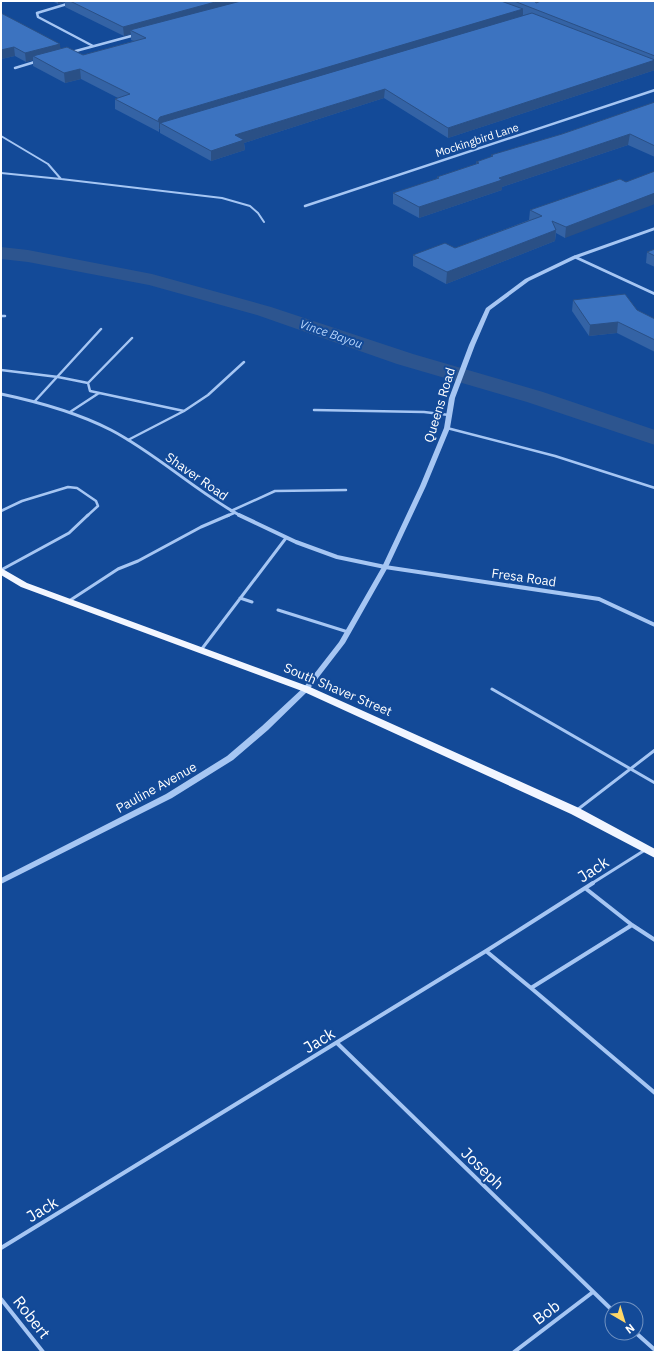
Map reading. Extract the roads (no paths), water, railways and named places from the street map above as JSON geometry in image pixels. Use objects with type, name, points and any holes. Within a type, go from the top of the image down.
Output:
[{"type":"main road","name":"South Shaver Street","points":[[1,570],[24,584],[306,689],[575,811],[651,851]]},
{"type":"street","points":[[77,1],[37,13],[38,17],[93,46]]},
{"type":"street","points":[[65,54],[138,34]]},
{"type":"street","points":[[15,68],[44,60]]},
{"type":"street","name":"Mockingbird Lane","points":[[305,206],[655,90]]},
{"type":"street","name":"Queens Road","points":[[306,689],[342,643],[385,567],[423,486],[447,428],[452,398],[472,345],[488,309],[527,280],[575,257],[655,228]]},
{"type":"street","points":[[575,257],[655,294]]},
{"type":"street","name":"Shaver Road","points":[[1,394],[34,401],[84,417],[128,440],[219,504],[253,524],[337,557],[385,567]]},
{"type":"street","name":"Fresa Road","points":[[385,567],[599,598],[655,625]]},
{"type":"street","name":"Pauline Avenue","points":[[1,881],[169,796],[230,758],[265,728],[306,689]]},
{"type":"lane","points":[[1,136],[48,164],[61,179]]},
{"type":"lane","points":[[1,173],[222,198],[250,206],[258,213],[264,222]]},
{"type":"lane","points":[[34,401],[58,377],[101,329]]},
{"type":"lane","points":[[88,383],[132,338]]},
{"type":"lane","points":[[128,440],[184,411],[208,395],[244,362]]},
{"type":"lane","points":[[1,370],[58,377],[88,383]]},
{"type":"lane","points":[[88,383],[90,391],[184,411]]},
{"type":"lane","points":[[70,412],[99,393]]},
{"type":"lane","points":[[314,410],[424,412],[449,415]]},
{"type":"lane","points":[[447,428],[555,456],[655,488]]},
{"type":"lane","points":[[1,511],[22,501],[68,487],[77,488],[96,501],[98,506],[69,533],[1,570]]},
{"type":"lane","points":[[69,601],[118,569],[138,561],[201,527],[275,491],[346,490]]},
{"type":"lane","points":[[201,650],[286,538]]},
{"type":"lane","points":[[240,598],[252,602]]},
{"type":"lane","points":[[278,610],[348,632]]},
{"type":"lane","points":[[492,689],[655,783]]},
{"type":"lane","points":[[575,811],[655,750]]},
{"type":"lane","name":"Jack","points":[[1,1248],[337,1043],[585,888],[651,851]]},
{"type":"lane","points":[[585,888],[655,940]]},
{"type":"lane","points":[[532,988],[632,924]]},
{"type":"lane","points":[[486,951],[532,988],[655,1093]]},
{"type":"lane","name":"Joseph","points":[[337,1043],[604,1302]]},
{"type":"lane","name":"Bob","points":[[514,1352],[593,1292]]},
{"type":"lane","name":"Robert","points":[[1,1299],[43,1352]]},
{"type":"lane","points":[[644,1340],[655,1350]]},
{"type":"waterway","name":"Vince Bayou","points":[[1,253],[28,256],[152,280],[264,311],[405,359],[535,397],[655,438]]}]
